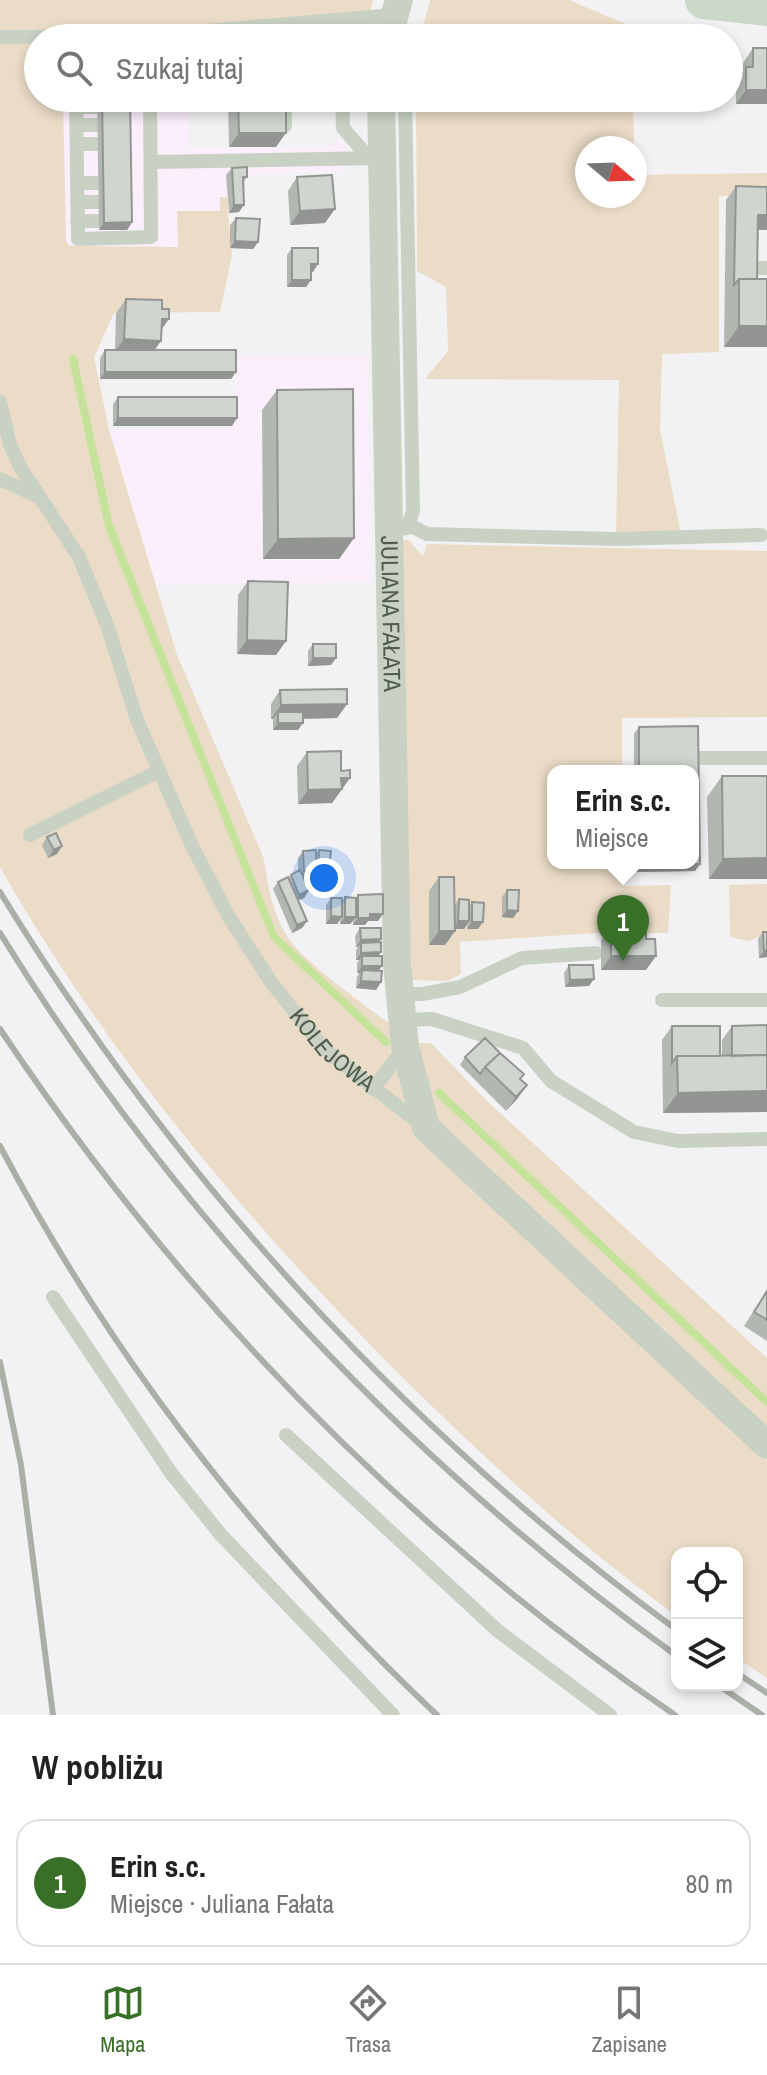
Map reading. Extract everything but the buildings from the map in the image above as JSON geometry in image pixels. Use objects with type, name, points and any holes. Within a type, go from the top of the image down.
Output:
[{"type":"street","points":[[704,0],[767,7]]},
{"type":"street","name":"JULIANA FAŁATA","points":[[380,112],[375,158],[394,272],[403,1020],[426,1128]]},
{"type":"street","name":"KOLEJOWA","points":[[426,1128],[767,1445]]},
{"type":"lane","points":[[311,24],[394,18]]},
{"type":"lane","points":[[0,37],[24,37]]},
{"type":"lane","points":[[76,112],[78,239],[151,237],[145,220],[145,182],[151,162],[144,144],[145,112]]},
{"type":"lane","points":[[284,112],[285,127]]},
{"type":"lane","points":[[342,112],[343,128],[375,158]]},
{"type":"lane","points":[[404,112],[394,272],[419,466],[413,511],[398,528],[427,534],[616,539],[761,535]]},
{"type":"lane","points":[[77,125],[98,125]]},
{"type":"lane","points":[[77,144],[98,144]]},
{"type":"lane","points":[[151,162],[375,158]]},
{"type":"lane","points":[[77,183],[98,183]]},
{"type":"lane","points":[[77,202],[98,202]]},
{"type":"lane","points":[[77,221],[99,221]]},
{"type":"lane","name":"KOLEJOWA","points":[[0,402],[10,445],[37,496],[79,557],[107,625],[137,720],[222,903],[271,982],[325,1050],[426,1128]]},
{"type":"lane","points":[[0,479],[37,496]]},
{"type":"lane","points":[[693,758],[767,758]]},
{"type":"lane","points":[[30,835],[159,771]]},
{"type":"lane","points":[[373,1089],[403,1020],[422,994],[460,987],[522,958],[596,953]]},
{"type":"lane","points":[[662,1000],[767,1000]]},
{"type":"lane","points":[[403,1020],[432,1019],[523,1048],[551,1081],[634,1132],[678,1141],[767,1139]]},
{"type":"lane","points":[[53,1297],[171,1473],[221,1535],[393,1715]]},
{"type":"lane","points":[[286,1435],[498,1631],[610,1715]]},
{"type":"shaded area","points":[[0,0],[373,0],[368,24],[24,24],[24,112],[63,112],[66,241],[69,246],[178,247],[177,211],[220,211],[220,197],[227,197],[232,255],[220,312],[114,313],[94,357],[109,430],[177,655],[264,859],[271,899],[287,936],[320,970],[392,1025],[409,1124],[767,1460],[767,1678],[743,1662],[743,1547],[671,1547],[671,1611],[533,1500],[399,1374],[234,1196],[133,1070],[41,936],[0,867]]},
{"type":"shaded area","points":[[430,0],[569,0],[626,24],[424,24]]},
{"type":"shaded area","points":[[56,112],[187,112],[188,148],[329,147],[345,135],[345,173],[227,175],[232,255],[47,257]]},
{"type":"shaded area","points":[[416,112],[633,112],[634,136],[575,136],[575,208],[647,208],[647,175],[767,173],[767,197],[719,196],[719,352],[662,354],[660,429],[681,534],[616,536],[619,380],[425,379],[448,351],[446,287],[417,271]]},
{"type":"shaded area","points":[[235,357],[367,357],[370,582],[155,585],[109,430],[234,429]]},
{"type":"shaded area","points":[[398,540],[409,540],[423,557],[427,544],[767,551],[767,717],[622,718],[622,765],[547,765],[547,869],[622,869],[623,886],[671,885],[668,933],[597,933],[460,942],[461,974],[448,981],[411,980]]},
{"type":"shaded area","points":[[767,884],[767,934],[748,941],[730,937],[729,885]]},
{"type":"shaded area","points":[[418,1043],[431,1043],[487,1101],[767,1358],[767,1429],[450,1137],[432,1111]]},
{"type":"waterway","points":[[73,359],[109,526],[274,937],[386,1042]]},
{"type":"waterway","points":[[439,1093],[767,1402]]},
{"type":"railway","points":[[0,892],[68,998],[142,1100],[220,1199],[302,1294],[390,1385],[481,1471],[577,1553],[671,1625]]},
{"type":"railway","points":[[0,933],[68,1037],[142,1138],[220,1235],[303,1328],[391,1417],[482,1501],[578,1581],[671,1651]]},
{"type":"railway","points":[[0,1029],[70,1129],[144,1225],[222,1317],[304,1405],[391,1489],[482,1568],[576,1644],[675,1715]]},
{"type":"railway","points":[[0,1146],[91,1302],[195,1448],[251,1519],[311,1586],[437,1715]]},
{"type":"railway","points":[[0,1362],[21,1465],[53,1715]]},
{"type":"railway","points":[[743,1677],[767,1693]]},
{"type":"railway","points":[[727,1691],[762,1715]]},
{"type":"place","name":"Erin s.c.","points":[[623,961]]}]
